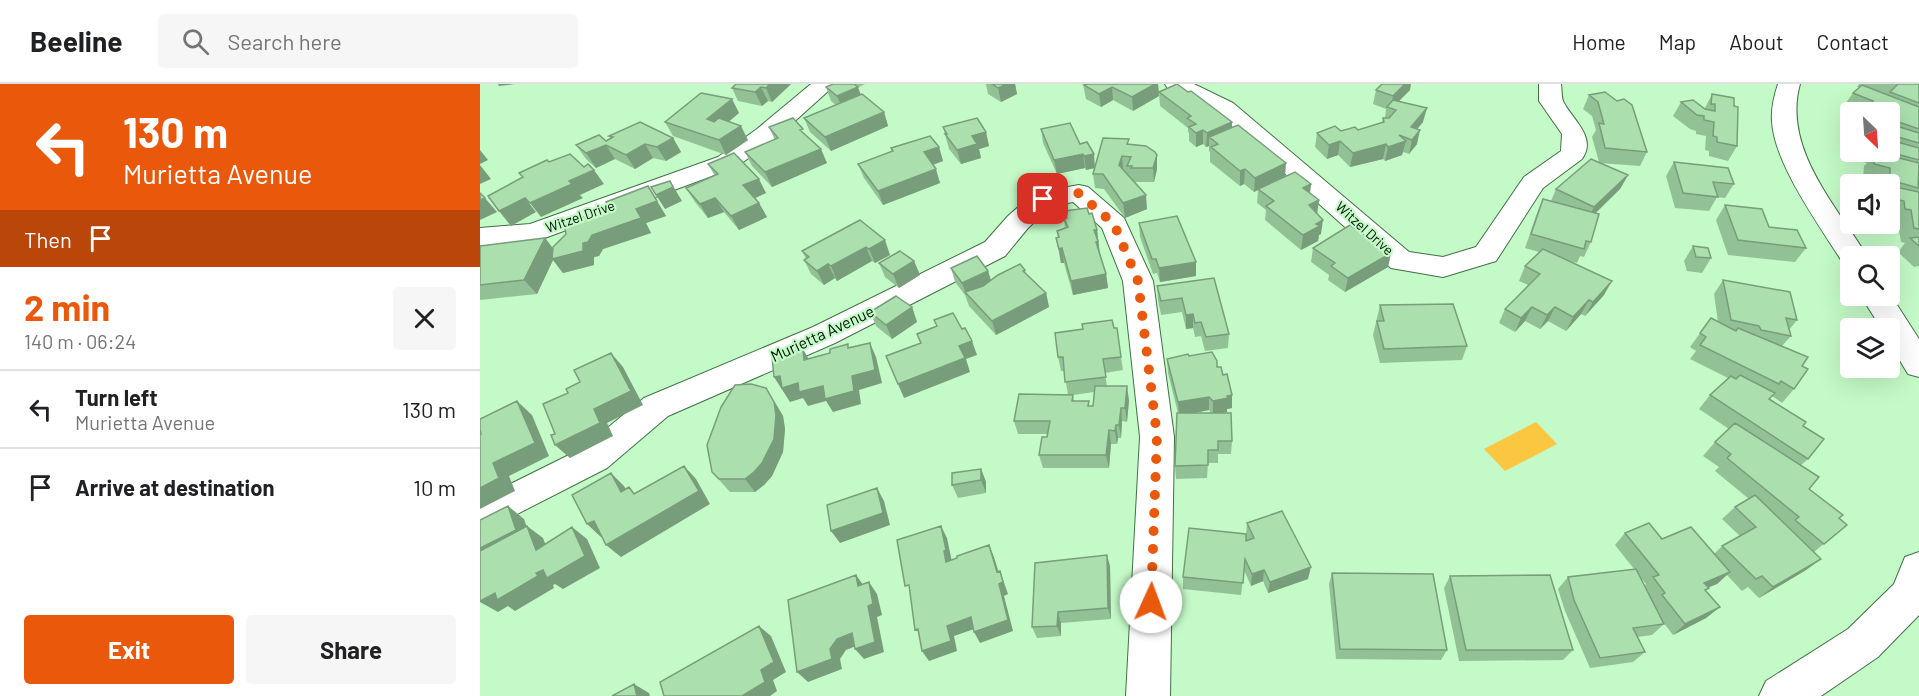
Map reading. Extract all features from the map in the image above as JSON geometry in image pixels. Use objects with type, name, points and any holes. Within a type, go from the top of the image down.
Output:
[{"type":"street","name":"Witzel Drive","points":[[480,237],[532,232],[589,214],[727,162],[766,134],[825,84]]},
{"type":"street","name":"Witzel Drive","points":[[1176,84],[1225,108],[1401,261],[1443,267],[1486,254],[1533,183],[1573,154],[1574,134],[1551,101],[1550,84]]},
{"type":"street","points":[[1229,84],[1247,101],[1264,126],[1261,138]]},
{"type":"street","points":[[1789,84],[1785,97],[1784,125],[1796,157],[1846,246]]},
{"type":"street","name":"Murietta Avenue","points":[[480,517],[595,458],[656,407],[824,335],[995,249],[1018,222],[1043,199],[1078,193],[1114,224],[1138,281],[1157,436],[1148,696]]},
{"type":"street","points":[[1882,306],[1919,365]]},
{"type":"street","points":[[1781,696],[1863,643],[1910,596],[1919,570]]},
{"type":"shaded area","points":[[1536,422],[1557,444],[1505,471],[1484,449]]},
{"type":"building","points":[[736,84],[770,84],[755,92],[732,88]]},
{"type":"building","points":[[833,84],[854,84],[858,87],[837,96],[826,87]]},
{"type":"building","points":[[992,84],[1007,84],[998,88]]},
{"type":"building","points":[[1155,84],[1132,97],[1112,87],[1099,94],[1084,85]]},
{"type":"building","points":[[1177,84],[1188,92],[1191,91],[1232,122],[1207,133],[1203,130],[1196,133],[1189,127],[1196,124],[1187,118],[1191,116],[1159,92]]},
{"type":"building","points":[[1382,84],[1405,84],[1393,96],[1376,90]]},
{"type":"building","points":[[1898,84],[1919,84],[1919,103],[1890,92]]},
{"type":"building","points":[[1862,85],[1919,107],[1919,129],[1900,122],[1900,102],[1872,102],[1853,93]]},
{"type":"building","points":[[1605,92],[1617,101],[1624,99],[1632,105],[1647,152],[1605,148],[1599,123],[1604,124],[1598,102],[1589,95]]},
{"type":"building","points":[[701,93],[732,99],[707,119],[714,122],[719,118],[741,126],[719,140],[665,122]]},
{"type":"building","points":[[862,94],[884,112],[825,137],[804,118]]},
{"type":"building","points":[[1712,94],[1734,98],[1734,106],[1738,107],[1737,146],[1717,142],[1717,137],[1713,136],[1714,122],[1704,120],[1704,116],[1697,115],[1681,102],[1693,100],[1705,109],[1715,111],[1715,104],[1711,104]]},
{"type":"building","points":[[1393,100],[1427,108],[1411,127],[1420,130],[1412,140],[1399,135],[1406,141],[1388,147],[1386,144],[1353,153],[1340,141],[1329,145],[1317,133],[1335,126],[1341,131],[1355,127],[1358,130],[1384,122],[1383,118],[1389,118],[1396,110],[1387,107]]},
{"type":"building","points":[[793,118],[803,129],[800,130],[821,149],[765,172],[745,152],[778,138],[769,127]]},
{"type":"building","points":[[977,118],[986,132],[972,136],[977,144],[957,150],[945,134],[947,134],[943,127]]},
{"type":"building","points":[[640,122],[673,138],[657,147],[645,144],[626,155],[606,145],[586,153],[576,145],[599,135],[606,141],[613,137],[609,136]]},
{"type":"building","points":[[1070,123],[1080,144],[1087,142],[1094,154],[1054,160],[1041,129]]},
{"type":"building","points":[[1238,125],[1286,163],[1255,178],[1245,169],[1240,171],[1211,147],[1218,144],[1209,137]]},
{"type":"building","points":[[1900,127],[1919,133],[1919,143],[1900,138]]},
{"type":"building","points":[[930,136],[939,147],[924,152],[936,169],[878,191],[858,164],[893,151],[891,148]]},
{"type":"building","points":[[1103,138],[1129,139],[1127,144],[1146,146],[1155,152],[1157,155],[1153,168],[1131,168],[1132,166],[1127,166],[1131,157],[1122,156],[1119,165],[1146,195],[1123,203],[1103,174],[1093,174]]},
{"type":"building","points":[[1900,143],[1919,148],[1919,160],[1900,155]]},
{"type":"building","points":[[734,153],[759,179],[743,185],[759,203],[731,216],[715,198],[700,204],[686,188],[718,174],[708,164]]},
{"type":"building","points":[[570,154],[584,167],[588,164],[594,170],[569,181],[572,184],[530,203],[525,198],[499,211],[488,196],[523,177],[519,173],[547,160],[549,162]]},
{"type":"building","points":[[1900,158],[1919,163],[1918,188],[1900,183],[1900,174],[1890,174],[1890,168],[1874,164],[1874,162],[1900,162]]},
{"type":"building","points":[[1591,159],[1628,175],[1594,207],[1556,189]]},
{"type":"building","points":[[1674,162],[1728,168],[1734,184],[1713,182],[1718,197],[1683,193]]},
{"type":"building","points":[[1295,172],[1311,184],[1303,188],[1319,200],[1309,205],[1323,220],[1316,224],[1320,226],[1303,235],[1266,206],[1274,201],[1258,189]]},
{"type":"building","points":[[670,181],[673,187],[656,195],[651,187]]},
{"type":"building","points":[[648,186],[657,201],[636,209],[641,218],[592,235],[588,242],[583,243],[583,251],[552,259],[553,247],[566,234],[564,224],[609,207],[606,202]]},
{"type":"building","points":[[1900,188],[1919,192],[1919,229],[1914,228],[1911,210],[1905,209],[1904,201],[1900,200]]},
{"type":"building","points":[[1543,199],[1599,214],[1591,242],[1586,241],[1584,249],[1531,234]]},
{"type":"building","points":[[1725,205],[1762,209],[1769,227],[1797,230],[1806,248],[1738,240]]},
{"type":"building","points":[[1087,208],[1089,214],[1092,213],[1097,230],[1094,230],[1098,241],[1096,242],[1106,274],[1071,281],[1062,248],[1059,249],[1057,231],[1068,227],[1064,219],[1067,218],[1065,211]]},
{"type":"building","points":[[1177,216],[1196,262],[1159,268],[1156,259],[1152,259],[1139,223]]},
{"type":"building","points":[[860,220],[885,240],[869,249],[866,247],[831,266],[828,264],[817,271],[804,260],[809,257],[802,251]]},
{"type":"building","points":[[1350,225],[1391,253],[1348,278],[1331,266],[1335,263],[1313,248]]},
{"type":"building","points":[[1919,237],[1919,246],[1910,238]]},
{"type":"building","points":[[545,238],[524,280],[480,285],[480,246]]},
{"type":"building","points":[[1693,246],[1708,248],[1711,258],[1696,257]]},
{"type":"building","points":[[1543,249],[1612,281],[1593,302],[1589,300],[1573,317],[1555,307],[1547,315],[1532,307],[1521,318],[1505,309],[1540,274],[1525,266]]},
{"type":"building","points":[[900,251],[914,261],[893,274],[879,263]]},
{"type":"building","points":[[977,256],[988,271],[962,283],[951,268]]},
{"type":"building","points":[[1020,264],[1025,270],[1023,271],[1046,293],[992,321],[965,292],[983,286]]},
{"type":"building","points":[[1214,278],[1229,334],[1206,337],[1201,322],[1195,323],[1193,314],[1186,315],[1182,298],[1161,301],[1157,286]]},
{"type":"building","points":[[1723,280],[1790,292],[1797,320],[1786,318],[1791,336],[1761,330],[1759,326],[1731,320]]},
{"type":"building","points":[[896,296],[912,307],[886,325],[870,312]]},
{"type":"building","points":[[1453,304],[1467,346],[1384,349],[1377,321],[1384,321],[1380,305]]},
{"type":"building","points":[[953,313],[972,341],[959,346],[965,358],[898,384],[886,356],[921,343],[917,334],[937,326],[934,320]]},
{"type":"building","points":[[1711,318],[1736,331],[1738,328],[1808,357],[1802,366],[1808,369],[1794,389],[1781,381],[1779,384],[1700,345],[1706,337],[1700,333]]},
{"type":"building","points":[[1112,320],[1114,328],[1117,328],[1121,357],[1103,359],[1106,377],[1065,382],[1063,357],[1058,357],[1055,333],[1083,329],[1082,324]]},
{"type":"building","points":[[870,343],[875,370],[852,376],[854,391],[825,399],[823,386],[799,392],[798,383],[782,388],[780,376],[774,377],[772,357],[803,349],[804,360],[830,353],[830,349],[848,344],[848,348]]},
{"type":"building","points":[[1212,352],[1217,361],[1217,367],[1221,367],[1223,375],[1227,374],[1232,395],[1213,401],[1209,397],[1178,402],[1167,359]]},
{"type":"building","points":[[611,353],[631,391],[594,409],[600,423],[555,445],[551,435],[555,434],[543,404],[568,393],[566,389],[580,382],[574,370]]},
{"type":"building","points":[[1740,375],[1775,393],[1769,399],[1806,422],[1803,426],[1824,439],[1808,459],[1710,395],[1731,376],[1736,379]]},
{"type":"building","points":[[751,384],[766,388],[774,402],[776,415],[774,439],[762,463],[745,479],[719,479],[712,472],[707,445],[721,407],[735,385]]},
{"type":"building","points":[[1095,386],[1127,386],[1125,408],[1121,408],[1119,425],[1116,425],[1115,431],[1109,430],[1106,455],[1039,455],[1042,437],[1047,437],[1050,421],[1014,421],[1019,394],[1073,395],[1072,401],[1089,401],[1088,406],[1093,406]]},
{"type":"building","points":[[517,401],[535,443],[493,463],[499,478],[480,488],[480,419]]},
{"type":"building","points":[[1177,413],[1231,413],[1232,441],[1218,441],[1218,450],[1208,450],[1208,465],[1175,466]]},
{"type":"building","points":[[1735,423],[1819,477],[1809,489],[1843,515],[1839,518],[1847,525],[1824,544],[1795,520],[1799,517],[1727,458],[1731,454],[1715,442]]},
{"type":"building","points":[[684,466],[699,491],[606,545],[594,521],[587,524],[572,495],[611,473],[621,492],[629,487],[634,494]]},
{"type":"building","points":[[981,469],[981,480],[952,485],[952,473]]},
{"type":"building","points":[[877,488],[883,513],[831,531],[827,505]]},
{"type":"building","points":[[1755,495],[1821,559],[1773,587],[1762,576],[1756,579],[1722,546],[1756,527],[1735,507]]},
{"type":"building","points":[[508,506],[516,530],[480,548],[480,520]]},
{"type":"building","points":[[1282,511],[1311,567],[1270,582],[1264,570],[1252,574],[1245,559],[1243,583],[1183,577],[1189,528],[1246,534],[1246,541],[1254,538],[1247,523]]},
{"type":"building","points":[[1649,523],[1662,539],[1691,527],[1730,572],[1704,583],[1709,588],[1705,590],[1720,607],[1685,624],[1662,595],[1665,593],[1653,577],[1659,575],[1625,533]]},
{"type":"building","points":[[527,526],[536,550],[572,527],[585,556],[547,578],[543,570],[536,573],[538,576],[497,600],[495,593],[480,601],[480,551]]},
{"type":"building","points":[[941,526],[946,562],[989,545],[997,572],[1000,571],[1003,582],[999,584],[1008,620],[974,632],[971,617],[947,626],[951,641],[922,651],[918,629],[915,630],[909,585],[905,586],[897,540]]},
{"type":"building","points":[[1107,555],[1108,608],[1058,612],[1057,626],[1032,627],[1035,563]]},
{"type":"building","points":[[1636,569],[1664,624],[1633,628],[1645,652],[1600,658],[1574,600],[1568,577]]},
{"type":"building","points":[[1332,573],[1433,574],[1447,650],[1340,649]]},
{"type":"building","points":[[856,575],[858,586],[869,582],[873,604],[868,606],[875,642],[855,649],[852,633],[837,639],[830,649],[832,659],[797,672],[788,600]]},
{"type":"building","points":[[1550,575],[1573,650],[1466,650],[1450,576]]},
{"type":"building","points":[[759,626],[774,662],[761,670],[765,682],[742,696],[664,696],[660,682]]},
{"type":"building","points":[[634,684],[637,696],[612,696]]},
{"type":"route","points":[[1043,199],[1078,193],[1114,224],[1138,281],[1157,436],[1151,602]]}]
